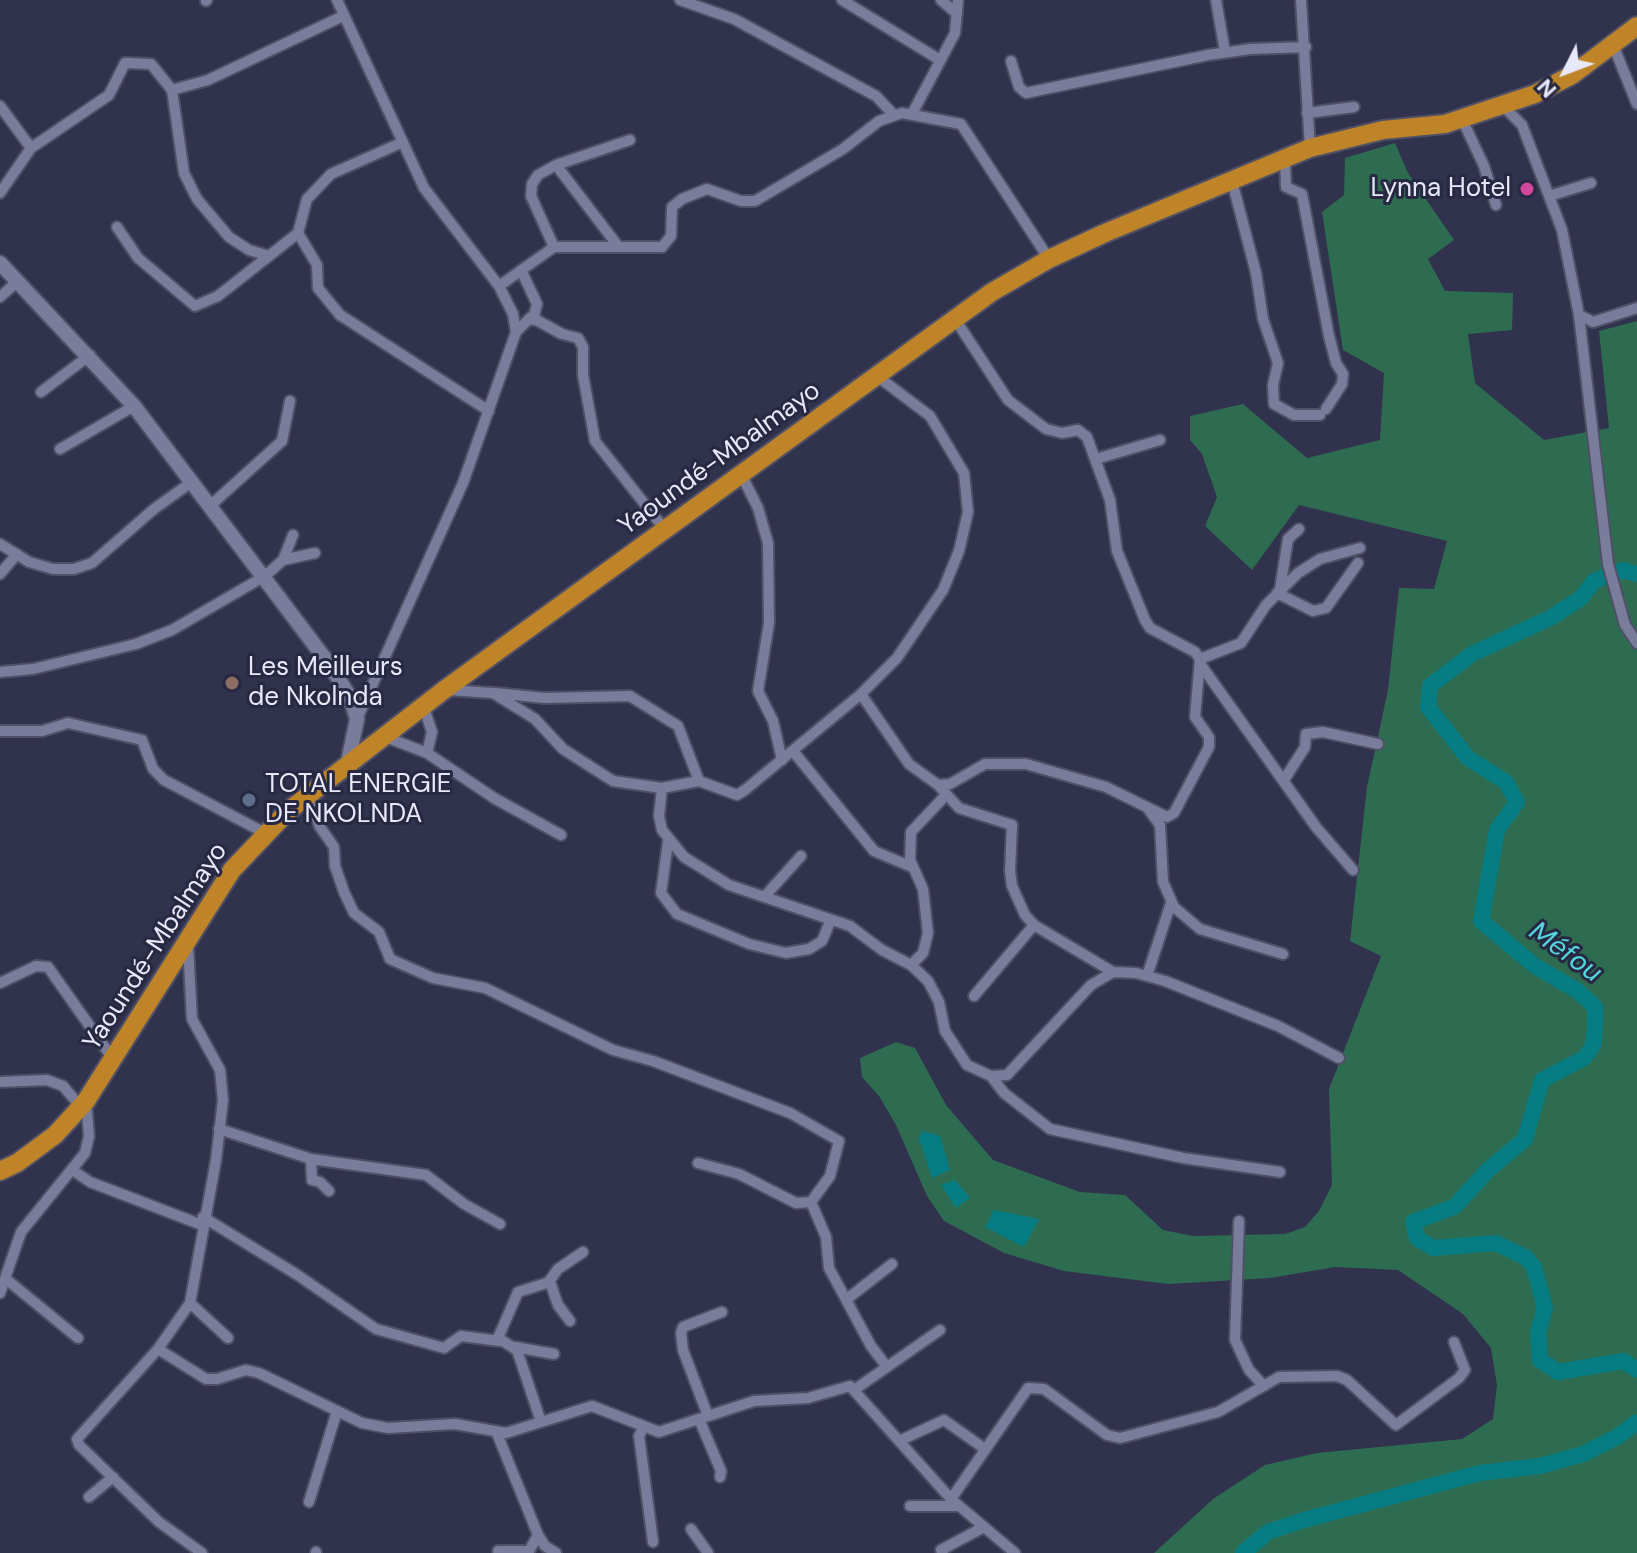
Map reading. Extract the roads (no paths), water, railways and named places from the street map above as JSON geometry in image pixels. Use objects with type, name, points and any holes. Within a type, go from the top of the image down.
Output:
[{"type":"highway","name":"Yaoundé-Mbalmayo","points":[[0,1171],[55,1135],[84,1104],[115,1061],[232,870],[265,833],[348,762],[423,705],[955,319],[1049,259],[1310,148],[1383,130],[1462,119],[1504,107],[1572,75],[1635,29]]},
{"type":"street","points":[[337,0],[424,188],[499,286],[513,314],[516,332]]},
{"type":"street","points":[[680,0],[734,19],[876,96],[893,114]]},
{"type":"street","points":[[842,0],[940,60]]},
{"type":"street","points":[[941,0],[957,14]]},
{"type":"street","points":[[912,114],[955,33],[958,0]]},
{"type":"street","points":[[1216,0],[1225,52]]},
{"type":"street","points":[[1301,0],[1310,148]]},
{"type":"street","points":[[172,90],[208,80],[343,16]]},
{"type":"street","points":[[1613,45],[1637,104]]},
{"type":"street","points":[[1011,61],[1019,87],[1026,93],[1225,52],[1306,47]]},
{"type":"street","points":[[0,193],[31,148],[109,95],[125,63],[151,64],[172,90],[184,173],[197,199],[229,237],[249,250],[269,256]]},
{"type":"street","points":[[0,106],[31,148]]},
{"type":"street","points":[[1307,113],[1354,107]]},
{"type":"street","points":[[1504,107],[1522,125],[1565,241],[1579,315],[1608,564],[1625,625],[1637,643]]},
{"type":"street","points":[[499,286],[554,247],[662,247],[671,236],[672,207],[682,199],[707,189],[741,201],[755,201],[843,149],[893,114],[912,114],[961,124],[1049,259]]},
{"type":"street","points":[[1462,119],[1484,166],[1496,205]]},
{"type":"street","points":[[554,247],[531,196],[532,184],[538,175],[556,165],[630,140]]},
{"type":"street","points":[[117,227],[138,258],[195,306],[208,303],[298,233],[307,199],[331,174],[403,142]]},
{"type":"street","points":[[1232,181],[1256,273],[1263,319],[1278,363],[1273,385],[1274,404],[1294,415],[1323,412],[1342,384],[1343,374],[1336,363],[1329,336],[1302,194],[1286,187],[1285,158]]},
{"type":"street","points":[[556,165],[618,246]]},
{"type":"street","points":[[1549,196],[1591,183]]},
{"type":"street","points":[[298,233],[317,265],[318,288],[340,315],[489,411]]},
{"type":"street","points":[[0,263],[90,355],[193,481],[329,664],[350,697],[357,719]]},
{"type":"street","points":[[521,270],[537,304],[533,320]]},
{"type":"street","points":[[0,297],[18,281]]},
{"type":"street","points":[[1579,315],[1593,322],[1637,308]]},
{"type":"street","points":[[348,762],[357,719],[434,552],[516,332],[531,317],[578,338],[583,347],[583,375],[595,441],[666,531]]},
{"type":"street","points":[[955,319],[1008,400],[1046,429],[1083,432],[1110,500],[1117,551],[1141,614],[1150,628],[1195,652],[1316,827],[1353,870]]},
{"type":"street","points":[[41,392],[90,355]]},
{"type":"street","points":[[493,693],[535,719],[563,749],[613,781],[662,788],[699,781],[737,795],[793,751],[861,694],[897,658],[938,599],[959,551],[968,512],[964,473],[930,416],[877,376]]},
{"type":"street","points":[[211,505],[282,441],[290,401]]},
{"type":"street","points":[[60,449],[134,406]]},
{"type":"street","points":[[1096,459],[1160,440]]},
{"type":"street","points":[[742,476],[758,508],[768,543],[770,597],[765,663],[758,691],[773,721],[782,760]]},
{"type":"street","points":[[0,544],[53,569],[74,569],[92,563],[154,509],[193,481]]},
{"type":"street","points":[[1278,591],[1288,539],[1299,529]]},
{"type":"street","points":[[0,672],[33,669],[136,644],[172,630],[265,576],[283,560],[293,535]]},
{"type":"street","points":[[1200,662],[1241,643],[1278,591],[1320,559],[1360,548]]},
{"type":"street","points":[[283,560],[315,553]]},
{"type":"street","points":[[0,574],[17,554]]},
{"type":"street","points":[[1278,591],[1313,611],[1326,608],[1358,563]]},
{"type":"street","points":[[938,785],[950,784],[985,764],[1026,764],[1081,778],[1167,817],[1174,813],[1209,747],[1209,737],[1195,712],[1200,662]]},
{"type":"street","points":[[444,690],[545,698],[630,696],[678,726],[699,781]]},
{"type":"street","points":[[861,694],[909,764],[938,785],[945,796],[959,808],[1012,825],[1012,886],[1034,925],[1083,951],[1113,972],[1147,976],[1278,1026],[1339,1058]]},
{"type":"street","points":[[423,705],[432,732],[427,753]]},
{"type":"street","points":[[0,731],[42,731],[68,723],[142,740],[153,769],[164,780],[265,833]]},
{"type":"street","points":[[1284,780],[1305,747],[1306,734],[1323,732],[1378,744]]},
{"type":"street","points":[[383,736],[427,753],[494,798],[561,835]]},
{"type":"street","points":[[793,751],[874,851],[912,867]]},
{"type":"street","points":[[662,788],[659,816],[668,842],[661,893],[677,914],[749,944],[786,953],[809,949],[822,941],[830,922]]},
{"type":"street","points":[[308,795],[320,827],[334,847],[335,866],[354,913],[379,932],[390,959],[433,978],[485,988],[613,1050],[739,1093],[810,1124],[839,1141],[830,1176],[811,1202]]},
{"type":"street","points":[[911,965],[923,953],[928,933],[923,889],[912,867],[908,848],[911,832],[945,796]]},
{"type":"street","points":[[1148,808],[1160,825],[1163,882],[1171,903],[1200,929],[1283,954]]},
{"type":"street","points":[[668,842],[713,878],[830,922],[850,926],[882,950],[911,965],[928,981],[939,1002],[945,1031],[967,1065],[991,1076],[1004,1093],[1050,1129],[1183,1158],[1280,1172]]},
{"type":"street","points":[[765,896],[801,856]]},
{"type":"street","points":[[1147,976],[1171,903]]},
{"type":"street","points":[[974,996],[1034,925]]},
{"type":"street","points":[[188,939],[192,1019],[220,1070],[223,1100],[216,1160],[202,1221],[190,1303],[158,1349],[78,1435],[79,1445],[159,1522],[202,1553]]},
{"type":"street","points":[[0,983],[36,966],[48,967],[115,1061]]},
{"type":"street","points":[[991,1076],[1007,1075],[1091,985],[1113,972]]},
{"type":"street","points":[[0,1082],[47,1080],[63,1086],[84,1104],[89,1136],[85,1153],[74,1171],[21,1232],[0,1293]]},
{"type":"street","points":[[219,1129],[311,1159],[426,1175],[464,1204],[500,1224]]},
{"type":"street","points":[[311,1159],[312,1180],[320,1182],[329,1191]]},
{"type":"street","points":[[698,1163],[739,1174],[796,1203],[811,1202]]},
{"type":"street","points":[[74,1171],[90,1182],[202,1221],[296,1274],[376,1329],[444,1348],[461,1336],[500,1341],[554,1354]]},
{"type":"street","points":[[811,1202],[826,1237],[829,1268],[871,1346],[887,1367]]},
{"type":"street","points":[[1239,1221],[1235,1340],[1249,1370],[1264,1386]]},
{"type":"street","points":[[500,1341],[498,1338],[518,1292],[548,1283],[558,1269],[583,1252]]},
{"type":"street","points":[[847,1299],[892,1264]]},
{"type":"street","points":[[6,1279],[52,1313],[78,1338]]},
{"type":"street","points":[[548,1283],[570,1321]]},
{"type":"street","points":[[190,1303],[228,1338]]},
{"type":"street","points":[[720,1477],[721,1471],[683,1350],[681,1333],[683,1327],[722,1312]]},
{"type":"street","points":[[854,1390],[940,1330]]},
{"type":"street","points":[[955,1502],[985,1449],[1028,1388],[1044,1389],[1107,1435],[1120,1438],[1218,1412],[1279,1377],[1337,1376],[1347,1380],[1396,1425],[1459,1378],[1465,1370],[1454,1342]]},
{"type":"street","points":[[515,1347],[541,1422]]},
{"type":"street","points":[[158,1349],[206,1379],[246,1370],[259,1373],[362,1423],[388,1428],[455,1424],[496,1431],[522,1431],[592,1406],[659,1432],[754,1401],[808,1398],[850,1386],[955,1502],[1015,1553]]},
{"type":"street","points":[[309,1502],[337,1411]]},
{"type":"street","points":[[899,1441],[944,1420],[985,1449]]},
{"type":"street","points":[[643,1428],[639,1436],[653,1542]]},
{"type":"street","points":[[496,1431],[538,1535],[545,1546],[556,1553]]},
{"type":"street","points":[[89,1497],[113,1477]]},
{"type":"street","points":[[910,1506],[955,1502]]},
{"type":"street","points":[[943,1553],[941,1550],[984,1527]]},
{"type":"street","points":[[691,1529],[708,1553]]},
{"type":"street","points":[[498,1551],[529,1551],[538,1535]]},
{"type":"waterway","name":"Méfou","points":[[1637,574],[1623,570],[1594,581],[1581,598],[1550,618],[1472,654],[1430,686],[1428,707],[1468,758],[1506,782],[1517,802],[1497,830],[1481,921],[1535,966],[1578,991],[1595,1007],[1595,1027],[1593,1046],[1584,1058],[1542,1080],[1525,1139],[1488,1170],[1454,1207],[1413,1222],[1417,1238],[1433,1248],[1496,1243],[1525,1257],[1534,1267],[1545,1308],[1538,1332],[1540,1360],[1558,1372],[1624,1361],[1637,1370]]},
{"type":"waterway","name":"Méfou","points":[[1243,1553],[1268,1532],[1304,1520],[1480,1473],[1540,1466],[1583,1454],[1617,1437],[1637,1422]]},
{"type":"place","name":"Lynna Hotel","points":[[1527,189]]},
{"type":"place","name":"Les Meilleurs de Nkolnda","points":[[232,683]]},
{"type":"place","name":"TOTAL ENERGIE DE NKOLNDA","points":[[249,800]]}]
